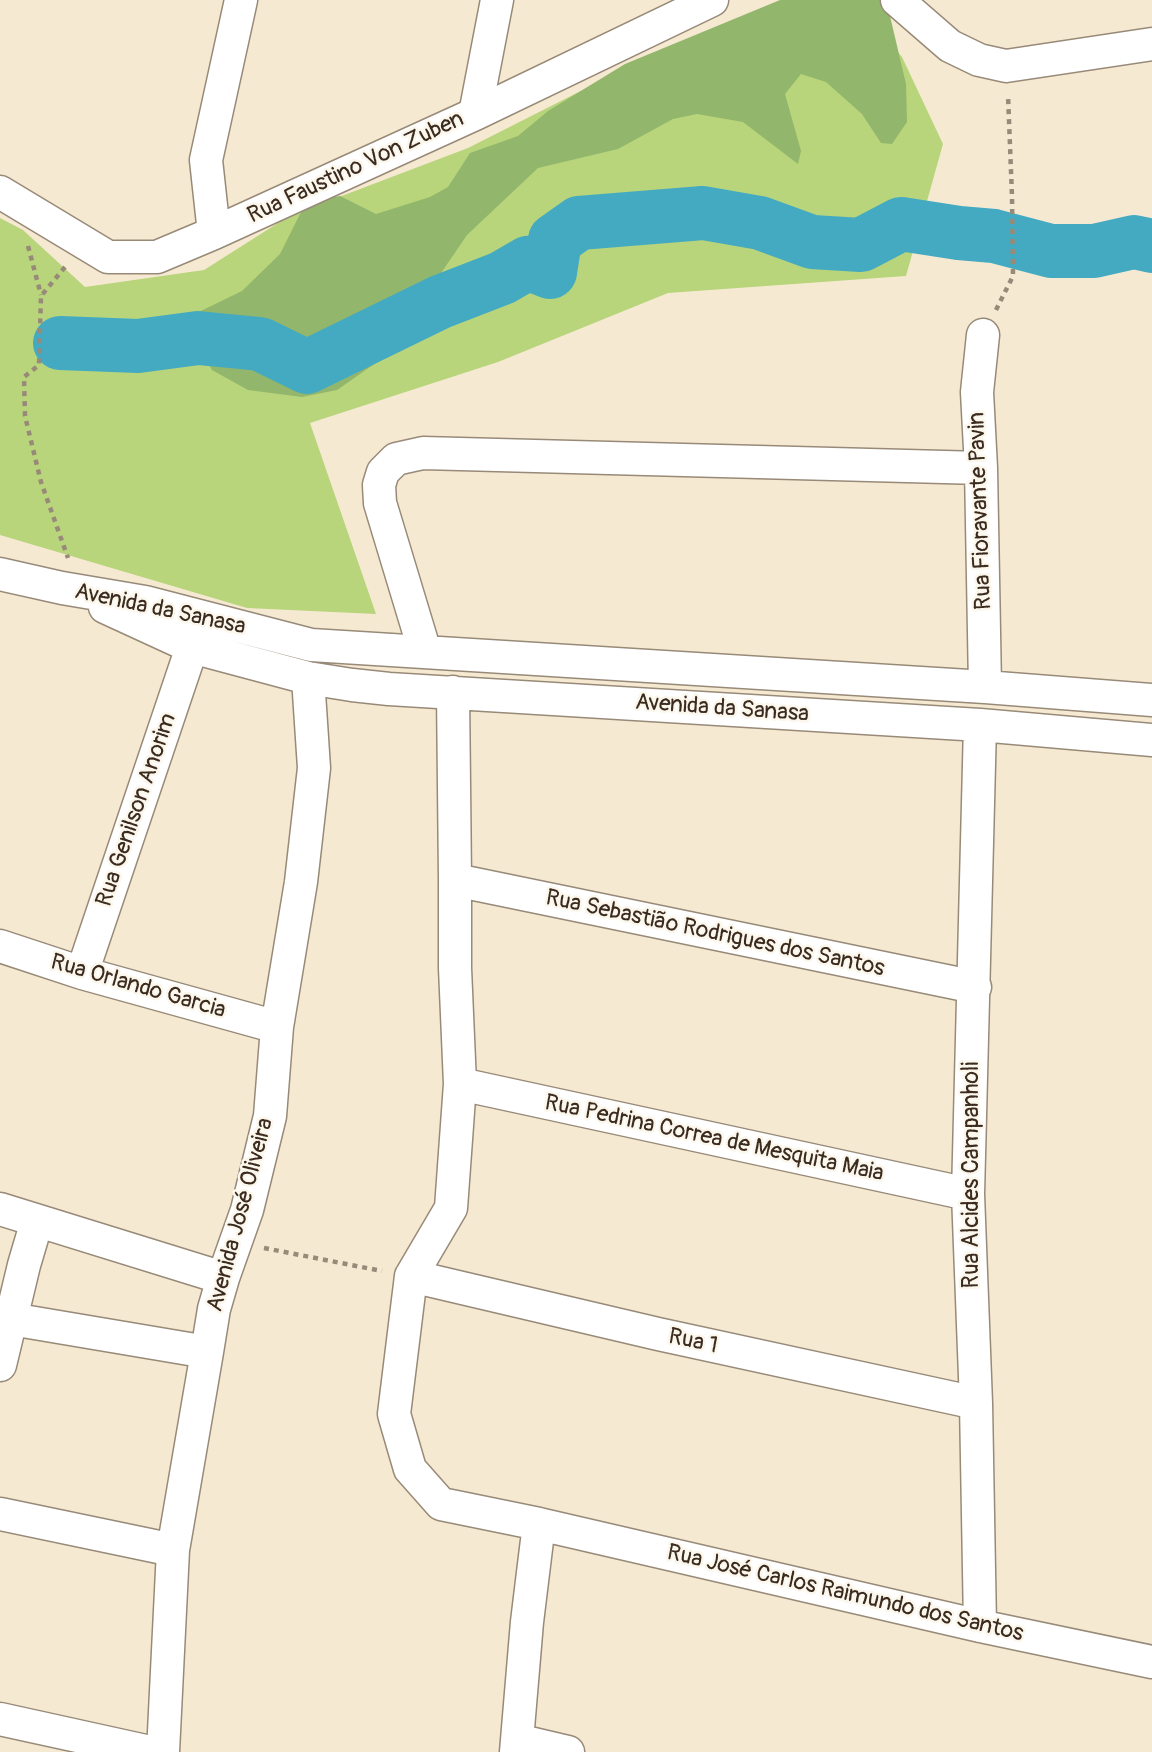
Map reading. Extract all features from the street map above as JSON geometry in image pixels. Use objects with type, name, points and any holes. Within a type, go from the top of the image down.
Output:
[{"type":"street","points":[[214,233],[206,160],[241,0]]},
{"type":"street","points":[[475,114],[497,0]]},
{"type":"street","name":"Rua Faustino Von Zuben","points":[[0,192],[108,257],[157,257],[475,114],[712,0]]},
{"type":"street","points":[[897,0],[950,46],[979,60],[1006,66],[1152,44]]},
{"type":"street","name":"Rua Fioravante Pavin","points":[[983,335],[977,392],[985,687]]},
{"type":"street","points":[[425,652],[380,503],[379,485],[383,472],[396,459],[423,453],[981,468]]},
{"type":"street","points":[[0,574],[62,588]]},
{"type":"street","name":"Avenida da Sanasa","points":[[62,588],[192,646],[308,678],[389,689],[981,725],[1152,740]]},
{"type":"street","name":"Avenida da Sanasa","points":[[62,588],[145,602],[311,645],[1152,700]]},
{"type":"street","name":"Rua Genilson Anorim","points":[[82,972],[192,646]]},
{"type":"street","name":"Avenida José Oliveira","points":[[163,1752],[173,1550],[206,1352],[214,1309],[247,1210],[270,1116],[277,1027],[301,882],[314,768],[308,678]]},
{"type":"street","points":[[411,1276],[451,1208],[460,1084],[454,968],[453,692]]},
{"type":"street","name":"Rua Alcides Campanholi","points":[[980,1626],[976,1404],[968,1194],[981,725]]},
{"type":"street","name":"Rua Sebastião Rodrigues dos Santos","points":[[455,880],[975,987]]},
{"type":"street","name":"Rua Orlando Garcia","points":[[0,946],[277,1027]]},
{"type":"street","name":"Rua Pedrina Correa de Mesquita Maia","points":[[460,1084],[968,1194]]},
{"type":"street","points":[[0,1209],[223,1278]]},
{"type":"street","points":[[0,1365],[37,1221]]},
{"type":"street","name":"Rua 1","points":[[411,1276],[657,1334],[976,1404]]},
{"type":"street","name":"Rua José Carlos Raimundo dos Santos","points":[[411,1276],[394,1414],[410,1469],[441,1504],[540,1524],[980,1626],[1152,1662]]},
{"type":"street","points":[[11,1319],[206,1352]]},
{"type":"street","points":[[0,1514],[173,1550]]},
{"type":"street","points":[[540,1524],[527,1622],[516,1746],[568,1752]]},
{"type":"street","points":[[0,1719],[150,1752]]},
{"type":"path","points":[[1008,101],[1013,276]]},
{"type":"path","points":[[62,588],[71,566],[41,482],[25,416],[24,377],[39,365],[41,296],[85,243]]},
{"type":"path","points":[[283,1252],[356,1266]]},
{"type":"green space","points":[[780,0],[881,0],[890,16],[906,84],[907,122],[892,144],[881,143],[862,114],[826,82],[801,74],[785,94],[801,151],[798,164],[743,122],[697,114],[673,119],[618,149],[538,168],[467,235],[383,358],[337,390],[302,397],[248,390],[212,370],[201,351],[203,340],[176,334],[172,325],[242,291],[280,254],[300,214],[314,200],[340,196],[376,214],[430,197],[448,187],[470,153],[518,136],[548,111],[625,64]]},
{"type":"green space","points":[[856,0],[902,57],[943,144],[906,276],[668,293],[498,362],[310,423],[376,614],[247,608],[0,535],[0,218],[23,230],[85,287],[204,270],[289,216],[468,148],[634,64]]},
{"type":"waterway","points":[[60,343],[138,346],[198,338],[260,344],[307,367],[440,302],[502,278],[528,263],[550,272],[555,240],[579,223],[703,213],[760,223],[812,242],[861,245],[901,224],[994,236],[1051,251],[1094,251],[1134,242],[1152,246]]}]
